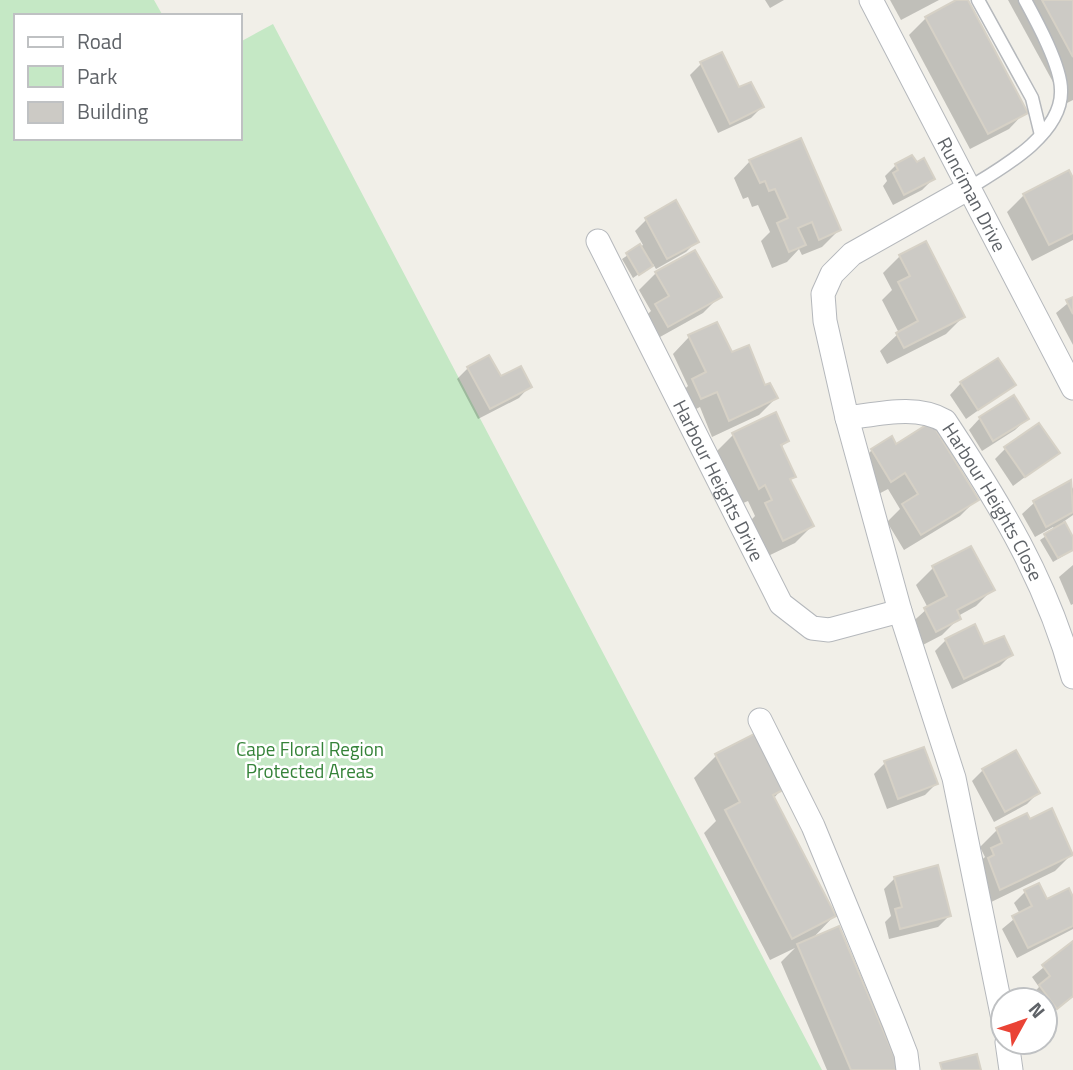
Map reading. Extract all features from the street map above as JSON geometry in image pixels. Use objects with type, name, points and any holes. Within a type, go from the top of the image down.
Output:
[{"type":"street","name":"Runciman Drive","points":[[872,0],[1073,388]]},
{"type":"street","points":[[969,188],[861,248],[832,274],[822,294],[847,418],[900,611],[954,778],[996,986]]},
{"type":"street","name":"Harbour Heights Drive","points":[[598,241],[780,604],[812,628],[829,629],[900,611]]},
{"type":"street","name":"Harbour Heights Close","points":[[847,418],[907,411],[932,413],[945,421],[1001,505],[1013,528],[1041,586],[1073,677]]},
{"type":"street","points":[[760,720],[813,826],[894,1023],[908,1070]]},
{"type":"lane","points":[[978,0],[1032,98],[1041,135]]},
{"type":"lane","points":[[969,188],[1022,155],[1041,135],[1056,113],[1062,89],[1025,0]]},
{"type":"green space","name":"Cape Floral Region Protected Areas","points":[[0,0],[154,0],[162,14],[14,14],[14,140],[242,140],[242,41],[273,24],[822,1070],[0,1070]]},
{"type":"building","points":[[956,0],[968,0],[1028,113],[988,134],[925,17]]},
{"type":"building","points":[[1042,0],[1073,0],[1073,57]]},
{"type":"building","points":[[722,52],[739,87],[751,82],[764,107],[730,124],[700,62]]},
{"type":"building","points":[[801,138],[841,230],[819,240],[812,222],[798,228],[806,245],[789,252],[777,223],[788,218],[775,189],[769,191],[765,181],[760,183],[749,160]]},
{"type":"building","points":[[912,155],[917,162],[924,158],[935,179],[904,195],[893,173],[898,170],[895,164]]},
{"type":"building","points":[[1069,170],[1073,178],[1073,233],[1049,245],[1023,194]]},
{"type":"building","points":[[676,200],[699,242],[667,259],[645,218]]},
{"type":"building","points":[[926,241],[965,317],[904,348],[896,333],[918,321],[898,282],[910,276],[899,255]]},
{"type":"building","points":[[640,244],[653,266],[639,275],[626,253]]},
{"type":"building","points":[[695,250],[722,297],[668,327],[655,304],[669,296],[655,272]]},
{"type":"building","points":[[1073,297],[1073,314],[1066,300]]},
{"type":"building","points":[[717,322],[732,352],[749,345],[765,385],[770,383],[778,398],[729,421],[717,392],[701,399],[692,379],[706,372],[688,335]]},
{"type":"building","points":[[489,355],[501,376],[521,366],[532,387],[490,409],[467,367]]},
{"type":"building","points":[[998,358],[1016,385],[978,410],[960,382]]},
{"type":"building","points":[[1014,395],[1029,419],[993,441],[979,417]]},
{"type":"building","points":[[776,412],[789,441],[781,445],[796,477],[790,479],[814,526],[783,541],[765,503],[772,500],[765,485],[759,489],[732,433]]},
{"type":"building","points":[[931,422],[979,500],[921,535],[902,504],[918,494],[905,473],[891,482],[871,449],[892,436],[896,444]]},
{"type":"building","points":[[1039,423],[1060,453],[1025,477],[1004,447]]},
{"type":"building","points":[[1071,480],[1073,512],[1046,527],[1033,501]]},
{"type":"building","points":[[1065,522],[1073,537],[1073,550],[1058,558],[1044,534]]},
{"type":"building","points":[[971,546],[995,590],[957,610],[961,619],[936,632],[924,608],[947,596],[932,566]]},
{"type":"building","points":[[975,624],[984,644],[1004,636],[1013,655],[964,679],[945,639]]},
{"type":"building","points":[[756,733],[785,789],[773,795],[836,916],[792,939],[725,810],[740,802],[715,754]]},
{"type":"building","points":[[924,747],[938,784],[898,799],[884,761]]},
{"type":"building","points":[[1016,750],[1040,793],[1005,812],[982,769]]},
{"type":"building","points":[[1052,808],[1073,855],[1000,890],[988,858],[994,855],[991,848],[1002,843],[996,828],[1027,813],[1030,819]]},
{"type":"building","points":[[938,865],[951,916],[900,929],[895,909],[902,907],[894,877]]},
{"type":"building","points":[[1039,883],[1047,899],[1069,888],[1073,897],[1073,926],[1028,948],[1012,916],[1032,906],[1024,890]]},
{"type":"building","points":[[839,926],[900,1070],[851,1070],[797,944]]},
{"type":"building","points":[[1073,941],[1073,996],[1059,1007],[1059,986],[1039,985],[1050,976],[1042,965]]},
{"type":"building","points":[[977,1054],[981,1070],[942,1070],[940,1063]]}]
